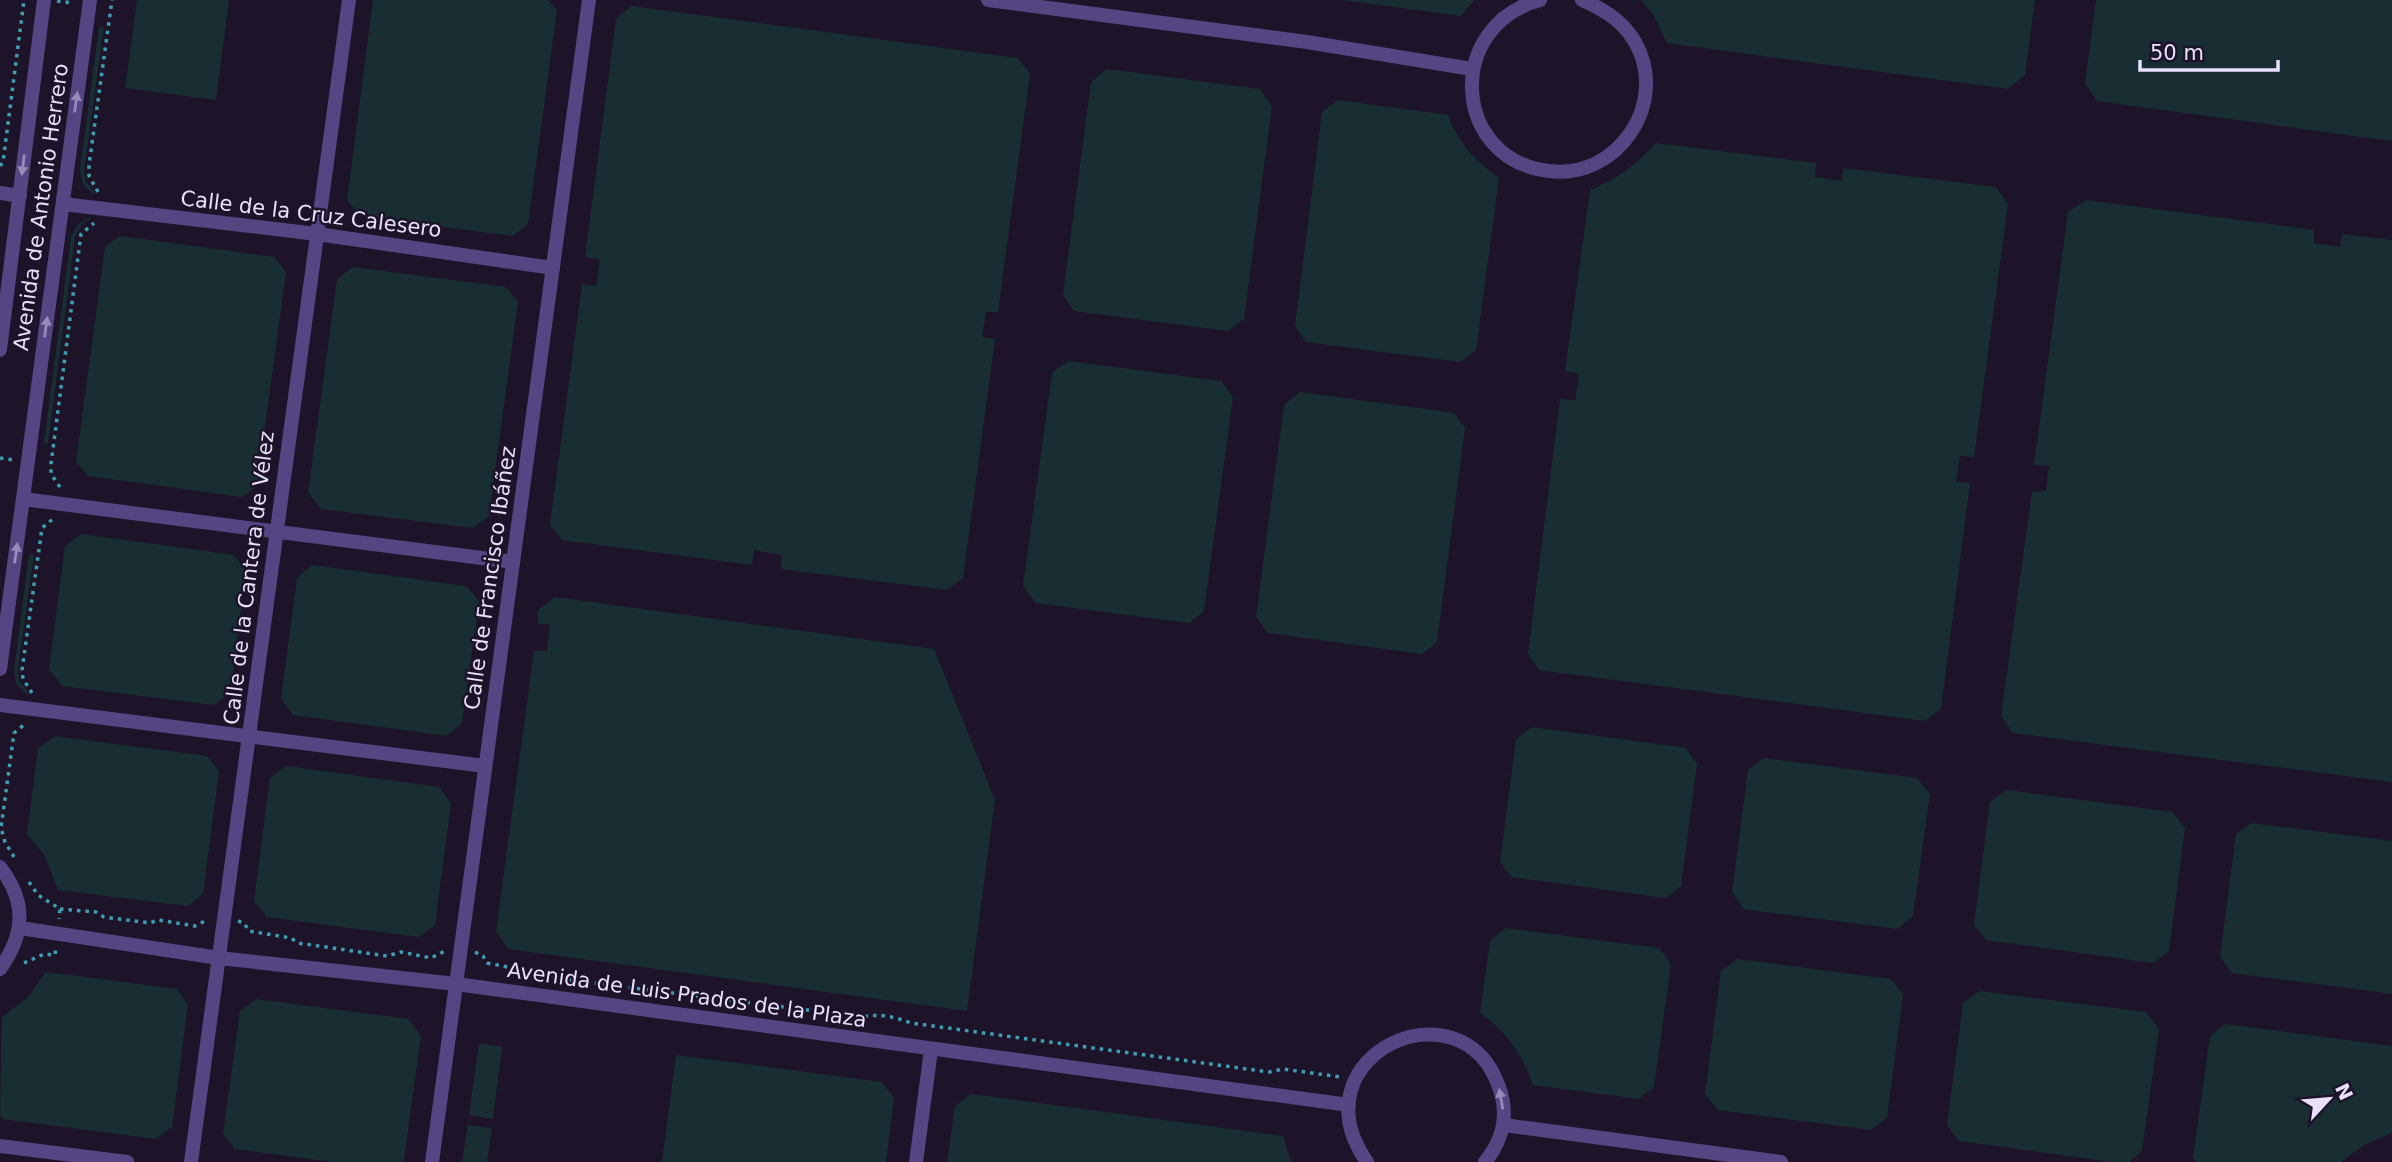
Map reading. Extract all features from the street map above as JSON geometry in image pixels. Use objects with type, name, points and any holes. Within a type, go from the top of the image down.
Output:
[{"type":"street","name":"Avenida de Antonio Herrero","points":[[0,350],[44,0]]},
{"type":"street","name":"Avenida de Antonio Herrero","points":[[0,669],[90,0]]},
{"type":"street","name":"Calle de la Cantera de Vélez","points":[[191,1162],[349,0]]},
{"type":"street","name":"Calle de Francisco Ibáñez","points":[[432,1162],[589,0]]},
{"type":"street","points":[[988,0],[1307,42],[1472,69]]},
{"type":"street","points":[[1539,0],[1522,5],[1498,21],[1481,44],[1472,69],[1472,99],[1481,126],[1499,149],[1522,165],[1549,172],[1578,171],[1604,160],[1626,142],[1641,117],[1645,89],[1644,65],[1635,42],[1620,23],[1601,8],[1582,0]]},
{"type":"street","points":[[0,193],[20,196]]},
{"type":"street","name":"Calle de la Cruz Calesero","points":[[63,204],[317,234],[553,268]]},
{"type":"street","points":[[23,499],[513,562]]},
{"type":"street","points":[[0,705],[485,765]]},
{"type":"street","points":[[0,867],[11,882],[19,904],[20,928],[13,951],[0,969]]},
{"type":"street","name":"Avenida de Luis Prados de la Plaza","points":[[20,928],[219,958],[456,984],[1349,1105]]},
{"type":"street","points":[[1367,1162],[1357,1147],[1350,1127],[1349,1105],[1357,1078],[1366,1062],[1384,1046],[1405,1037],[1429,1034],[1454,1039],[1477,1053],[1494,1073],[1503,1098],[1504,1125],[1495,1149],[1485,1162]]},
{"type":"street","points":[[916,1162],[931,1050]]},
{"type":"street","points":[[1504,1125],[1781,1162]]},
{"type":"street","points":[[0,1146],[127,1162]]},
{"type":"path","points":[[0,166],[3,162],[24,0]]},
{"type":"path","points":[[60,909],[96,912],[104,917],[150,923],[158,920],[195,926],[208,919],[225,919],[244,923],[249,931],[291,938],[298,943],[387,956],[401,952],[431,958],[448,950],[476,952],[487,963],[523,970],[530,975],[863,1017],[873,1014],[911,1023],[1269,1072],[1283,1069],[1357,1078]]},
{"type":"green space","points":[[137,0],[229,0],[216,100],[125,88]]},
{"type":"green space","points":[[373,0],[548,0],[557,10],[528,224],[513,236],[360,216],[347,200]]},
{"type":"green space","points":[[1343,0],[1474,0],[1461,16]]},
{"type":"green space","points":[[1641,0],[2035,0],[2025,75],[2008,89],[1667,43],[1654,16]]},
{"type":"green space","points":[[2096,0],[2392,0],[2392,141],[2097,101],[2085,83]]},
{"type":"green space","points":[[631,6],[1018,58],[1030,74],[998,312],[986,312],[982,337],[995,339],[963,578],[947,590],[781,569],[782,555],[754,550],[752,565],[562,540],[550,524],[582,284],[596,286],[600,260],[585,257],[616,19]]},
{"type":"green space","points":[[99,27],[104,28],[84,171],[86,182],[94,195],[83,184],[80,170]]},
{"type":"green space","points":[[1107,69],[1260,89],[1272,106],[1244,319],[1228,331],[1074,311],[1063,295],[1091,82]]},
{"type":"green space","points":[[1338,100],[1448,115],[1468,151],[1499,178],[1476,350],[1460,362],[1306,342],[1295,326],[1322,112]]},
{"type":"green space","points":[[1656,143],[1816,163],[1815,177],[1842,181],[1843,168],[1996,187],[2008,204],[1974,457],[1960,456],[1956,482],[1970,483],[1941,709],[1925,721],[1539,670],[1528,654],[1560,399],[1575,400],[1579,374],[1565,371],[1590,190],[1626,171]]},
{"type":"green space","points":[[2086,200],[2314,230],[2314,243],[2340,247],[2342,234],[2392,240],[2392,782],[2013,733],[2001,716],[2032,492],[2046,491],[2049,466],[2034,465],[2068,212]]},
{"type":"green space","points":[[91,217],[82,224],[75,237],[48,443],[44,443],[71,237],[77,225]]},
{"type":"green space","points":[[120,236],[274,257],[286,272],[257,486],[242,497],[88,476],[76,462],[105,247]]},
{"type":"green space","points":[[353,267],[506,287],[518,302],[489,516],[473,528],[321,509],[308,493],[337,279]]},
{"type":"green space","points":[[1068,361],[1221,381],[1233,397],[1204,611],[1189,623],[1036,603],[1023,586],[1052,373]]},
{"type":"green space","points":[[1300,392],[1454,413],[1465,428],[1437,642],[1422,654],[1268,633],[1256,617],[1284,405]]},
{"type":"green space","points":[[81,534],[234,555],[246,571],[230,693],[214,705],[62,686],[49,669],[65,546]]},
{"type":"green space","points":[[29,554],[34,555],[18,669],[19,681],[28,695],[16,683],[14,671]]},
{"type":"green space","points":[[312,565],[466,586],[479,601],[462,723],[447,736],[293,715],[281,699],[297,578]]},
{"type":"green space","points":[[555,597],[934,649],[995,800],[967,1011],[508,949],[496,931],[534,651],[547,651],[550,625],[538,623],[538,610]]},
{"type":"green space","points":[[1532,727],[1686,748],[1697,764],[1681,886],[1666,898],[1512,877],[1500,862],[1516,739]]},
{"type":"green space","points":[[55,736],[207,756],[219,771],[203,894],[188,906],[58,890],[45,856],[27,834],[38,748]]},
{"type":"green space","points":[[1764,758],[1917,778],[1930,794],[1913,916],[1897,929],[1744,909],[1732,892],[1748,770]]},
{"type":"green space","points":[[286,766],[439,787],[451,803],[435,925],[419,937],[267,917],[254,901],[270,778]]},
{"type":"green space","points":[[2006,790],[2172,812],[2185,828],[2169,951],[2153,963],[1986,940],[1974,924],[1990,802]]},
{"type":"green space","points":[[2252,823],[2392,841],[2392,994],[2232,973],[2220,957],[2236,834]]},
{"type":"green space","points":[[1505,928],[1659,948],[1671,964],[1654,1087],[1639,1099],[1533,1085],[1512,1044],[1480,1013],[1490,941]]},
{"type":"green space","points":[[1737,959],[1891,979],[1903,995],[1887,1118],[1871,1130],[1718,1110],[1705,1094],[1721,971]]},
{"type":"green space","points":[[46,972],[177,989],[188,1005],[172,1127],[156,1139],[3,1119],[0,1115],[2,1017],[28,997]]},
{"type":"green space","points":[[1979,991],[2146,1012],[2159,1029],[2142,1151],[2129,1162],[2113,1162],[1959,1141],[1947,1125],[1963,1003]]},
{"type":"green space","points":[[256,999],[408,1019],[421,1036],[404,1159],[400,1162],[333,1162],[235,1149],[223,1134],[240,1011]]},
{"type":"green space","points":[[2225,1024],[2392,1046],[2392,1133],[2364,1145],[2341,1162],[2196,1162],[2193,1158],[2210,1036]]},
{"type":"green space","points":[[479,1043],[502,1047],[493,1119],[469,1115]]},
{"type":"green space","points":[[676,1055],[882,1082],[894,1098],[886,1162],[662,1162]]},
{"type":"green space","points":[[971,1094],[1283,1136],[1291,1162],[947,1162],[955,1106]]},
{"type":"green space","points":[[468,1125],[492,1128],[487,1162],[462,1162]]}]
